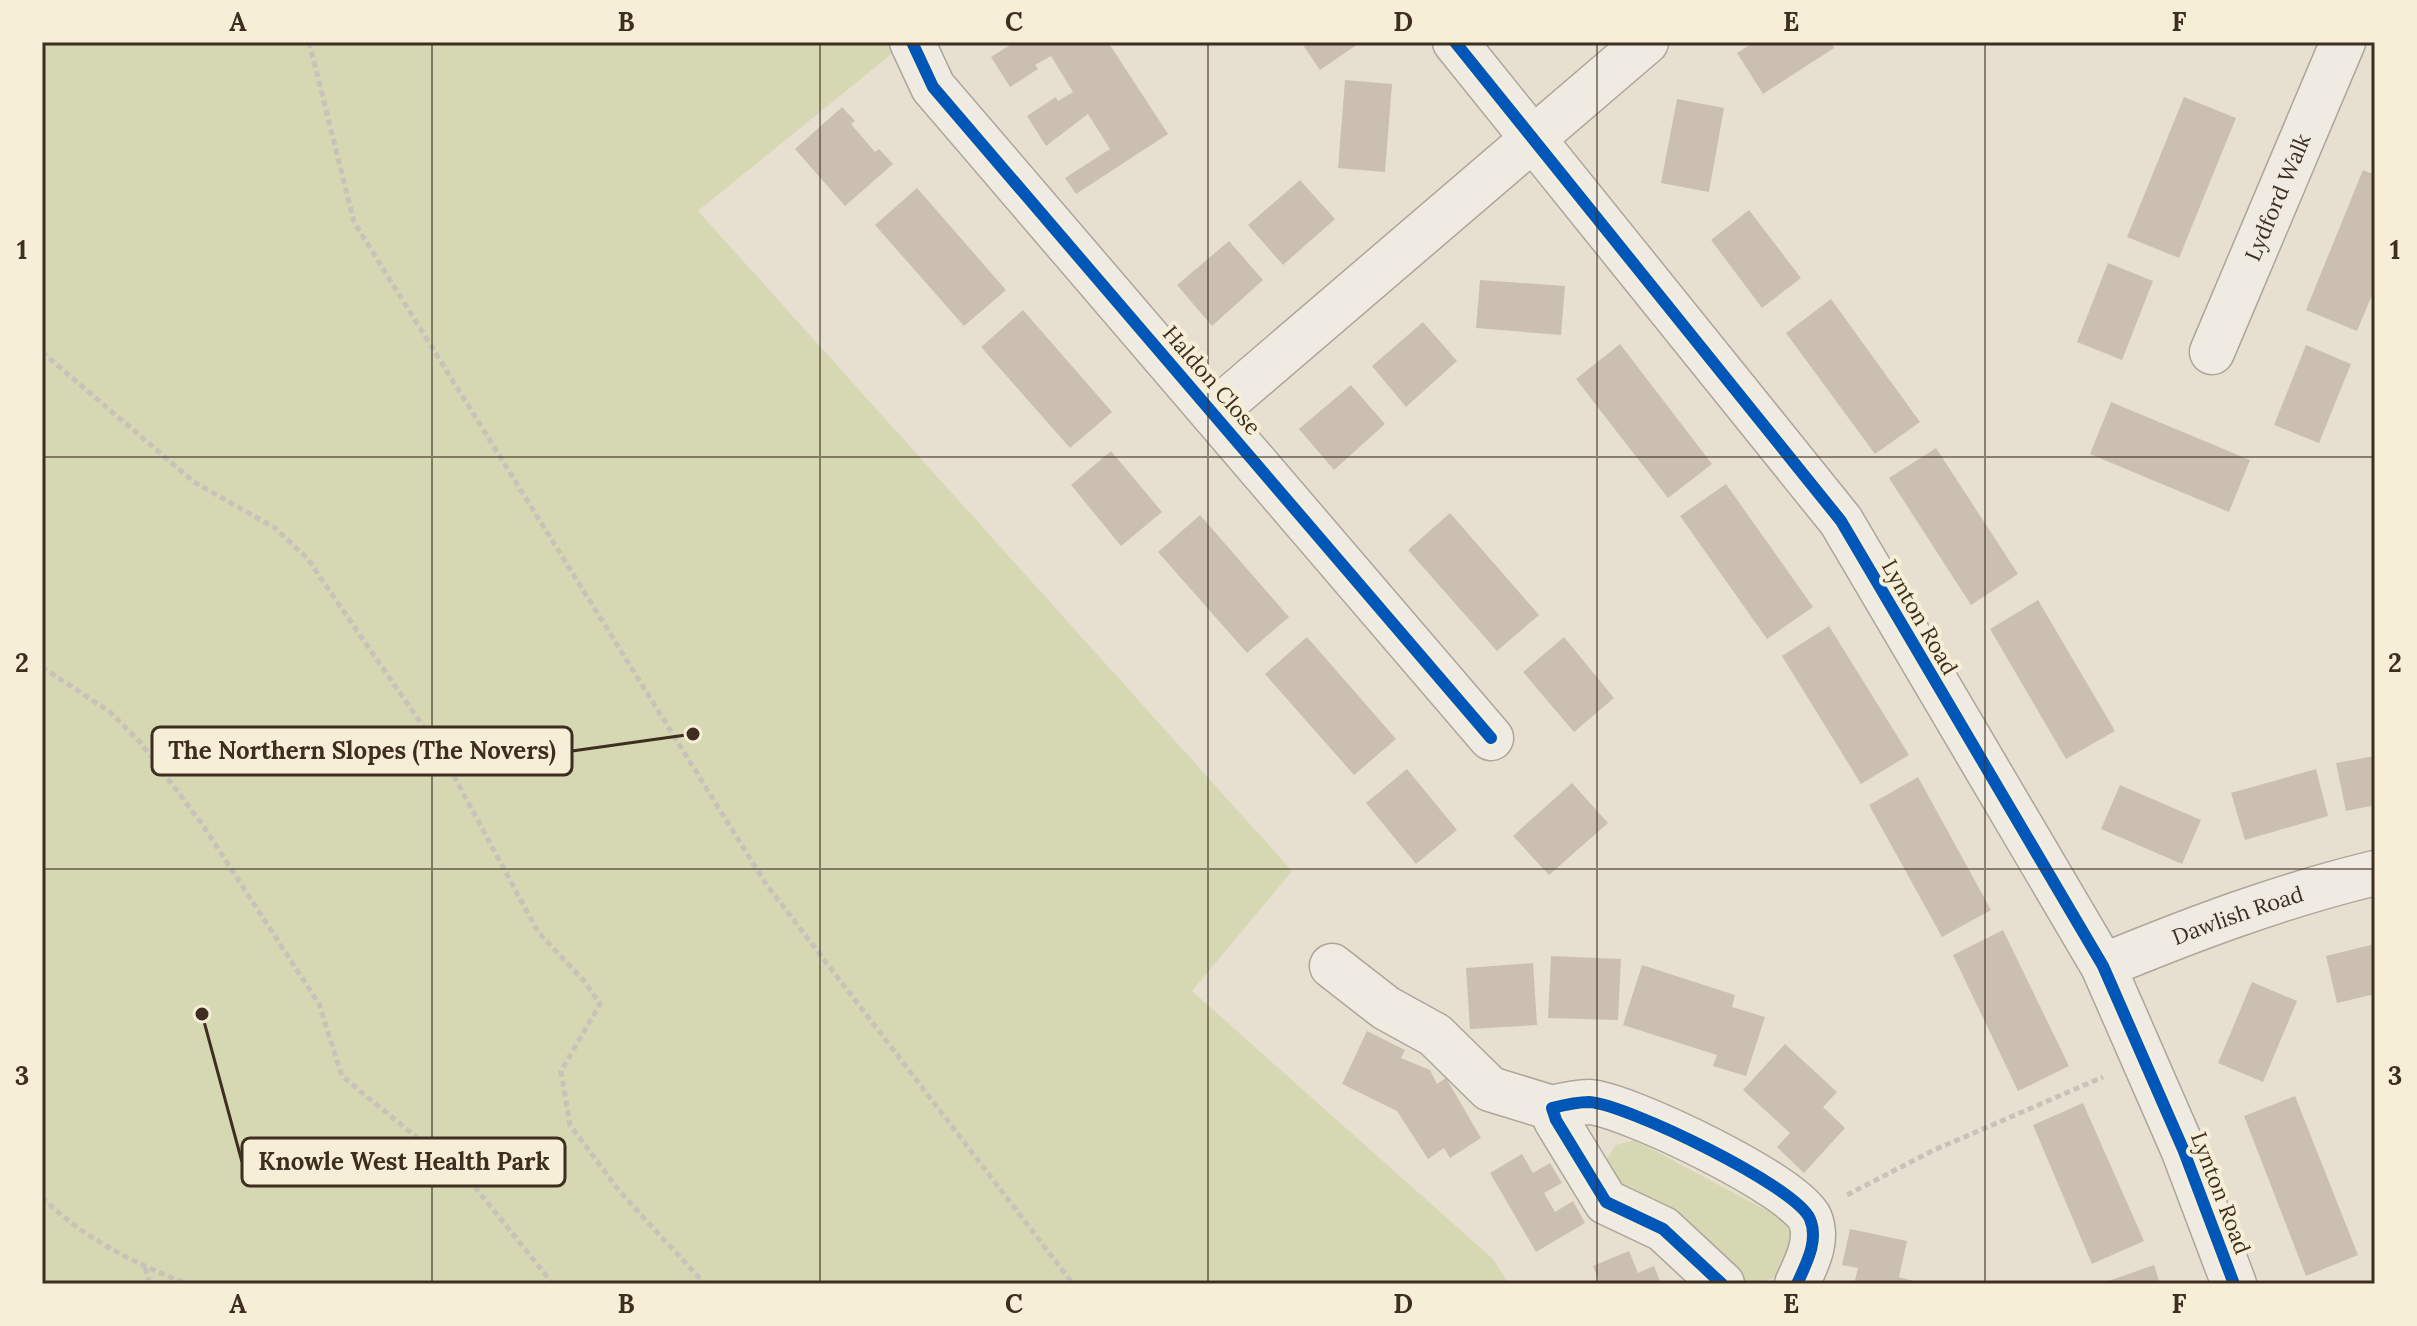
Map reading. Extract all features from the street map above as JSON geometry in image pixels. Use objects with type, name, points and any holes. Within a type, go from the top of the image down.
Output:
[{"type":"street","name":"Haldon Close","points":[[912,42],[933,87],[1491,738]]},
{"type":"street","name":"Lynton Road","points":[[1455,42],[1841,521],[2103,966],[2183,1149],[2234,1284]]},
{"type":"street","name":"Haldon Close","points":[[1214,412],[1646,42]]},
{"type":"street","name":"Lydford Walk","points":[[2212,352],[2343,42]]},
{"type":"street","name":"Dawlish Road","points":[[2103,966],[2223,917],[2300,891],[2375,873]]},
{"type":"street","points":[[1332,966],[1386,1008],[1435,1035],[1490,1089],[1552,1108],[1590,1102],[1621,1111],[1742,1166],[1799,1205],[1809,1217],[1814,1235],[1797,1284]]},
{"type":"street","points":[[1552,1108],[1556,1120],[1606,1202],[1663,1229],[1722,1284]]},
{"type":"path","points":[[309,42],[354,222],[766,884],[1073,1284]]},
{"type":"path","points":[[42,352],[194,482],[275,528],[307,558],[442,754],[538,932],[585,982],[600,1004],[561,1071],[570,1125],[620,1192],[705,1284]]},
{"type":"path","points":[[42,667],[110,712],[141,743],[202,824],[319,1004],[342,1076],[471,1182],[553,1284]]},
{"type":"path","points":[[1873,1181],[1932,1151],[2144,1059]]},
{"type":"path","points":[[42,1197],[60,1215],[145,1268],[188,1284]]},
{"type":"path","points":[[145,1268],[150,1284]]},
{"type":"green space","points":[[42,42],[889,42],[894,52],[698,211],[1292,871],[1192,991],[1493,1259],[1509,1284],[42,1284]]},
{"type":"green space","points":[[1635,1140],[1781,1218],[1791,1235],[1788,1269],[1761,1284],[1741,1283],[1617,1188],[1606,1160],[1616,1145]]},
{"type":"building","points":[[1015,42],[1108,42],[1168,134],[1076,194],[1065,178],[1110,149],[1088,114],[1046,146],[1027,116],[1056,97],[1058,101],[1073,92],[1051,56],[1035,65],[1038,69],[1010,87],[991,57]]},
{"type":"building","points":[[1301,42],[1361,42],[1320,70]]},
{"type":"building","points":[[1754,42],[1831,42],[1834,48],[1763,94],[1737,53]]},
{"type":"building","points":[[1345,80],[1392,84],[1385,172],[1338,168]]},
{"type":"building","points":[[2184,97],[2236,118],[2179,258],[2127,237]]},
{"type":"building","points":[[1677,99],[1724,108],[1709,192],[1661,183]]},
{"type":"building","points":[[842,107],[855,121],[851,124],[875,152],[879,149],[893,164],[845,206],[795,149]]},
{"type":"building","points":[[2363,170],[2375,175],[2375,288],[2357,331],[2306,310]]},
{"type":"building","points":[[1300,180],[1335,219],[1283,265],[1248,225]]},
{"type":"building","points":[[917,188],[1006,290],[964,326],[875,225]]},
{"type":"building","points":[[1749,210],[1801,278],[1762,308],[1711,240]]},
{"type":"building","points":[[1229,241],[1263,280],[1212,326],[1177,285]]},
{"type":"building","points":[[2108,263],[2153,281],[2122,360],[2077,342]]},
{"type":"building","points":[[1480,280],[1565,286],[1561,335],[1476,328]]},
{"type":"building","points":[[1831,299],[1920,422],[1875,454],[1786,333]]},
{"type":"building","points":[[1023,310],[1112,412],[1070,448],[981,347]]},
{"type":"building","points":[[1423,322],[1457,361],[1406,407],[1372,366]]},
{"type":"building","points":[[1620,344],[1712,464],[1668,498],[1576,379]]},
{"type":"building","points":[[2306,345],[2351,364],[2319,443],[2274,425]]},
{"type":"building","points":[[1351,385],[1385,424],[1334,470],[1299,429]]},
{"type":"building","points":[[2111,402],[2250,460],[2229,512],[2090,454]]},
{"type":"building","points":[[1936,448],[2018,574],[1971,605],[1889,478]]},
{"type":"building","points":[[1111,451],[1162,512],[1121,546],[1071,485]]},
{"type":"building","points":[[1726,484],[1813,607],[1767,639],[1680,516]]},
{"type":"building","points":[[1450,513],[1539,615],[1497,651],[1408,550]]},
{"type":"building","points":[[1200,515],[1289,617],[1247,653],[1158,552]]},
{"type":"building","points":[[2038,600],[2115,731],[2066,759],[1990,629]]},
{"type":"building","points":[[1829,626],[1909,755],[1861,784],[1782,656]]},
{"type":"building","points":[[1307,637],[1396,739],[1354,775],[1265,674]]},
{"type":"building","points":[[1564,637],[1614,698],[1574,732],[1523,672]]},
{"type":"building","points":[[2375,756],[2375,805],[2346,811],[2336,763]]},
{"type":"building","points":[[1407,769],[1457,830],[1416,864],[1366,803]]},
{"type":"building","points":[[2316,769],[2328,816],[2245,840],[2231,793]]},
{"type":"building","points":[[1918,777],[1991,910],[1942,937],[1869,805]]},
{"type":"building","points":[[1572,783],[1608,823],[1549,875],[1513,836]]},
{"type":"building","points":[[2120,785],[2201,820],[2182,864],[2101,829]]},
{"type":"building","points":[[2003,930],[2069,1066],[2018,1091],[1953,955]]},
{"type":"building","points":[[2375,944],[2375,994],[2337,1003],[2326,956]]},
{"type":"building","points":[[1551,956],[1621,959],[1618,1020],[1548,1018]]},
{"type":"building","points":[[1533,963],[1537,1025],[1470,1029],[1466,968]]},
{"type":"building","points":[[1642,965],[1735,995],[1732,1007],[1765,1017],[1746,1076],[1713,1066],[1717,1055],[1623,1025]]},
{"type":"building","points":[[2252,982],[2297,1001],[2263,1082],[2218,1063]]},
{"type":"building","points":[[1367,1031],[1405,1050],[1401,1058],[1430,1070],[1437,1084],[1446,1078],[1481,1138],[1450,1158],[1444,1148],[1428,1159],[1397,1111],[1342,1084]]},
{"type":"building","points":[[1785,1044],[1837,1092],[1823,1107],[1845,1128],[1804,1173],[1777,1147],[1790,1133],[1743,1090]]},
{"type":"building","points":[[2295,1096],[2358,1255],[2306,1276],[2244,1116]]},
{"type":"building","points":[[2083,1103],[2144,1241],[2092,1264],[2033,1125]]},
{"type":"building","points":[[1522,1154],[1533,1173],[1550,1163],[1562,1183],[1544,1193],[1555,1212],[1573,1201],[1585,1223],[1536,1252],[1490,1173]]},
{"type":"building","points":[[1850,1229],[1907,1241],[1899,1277],[1913,1281],[1912,1284],[1854,1284],[1858,1268],[1842,1265]]},
{"type":"building","points":[[1629,1251],[1638,1273],[1654,1266],[1661,1284],[1600,1284],[1593,1266]]},
{"type":"building","points":[[2154,1265],[2160,1284],[2100,1284]]},
{"type":"cycle path","points":[[912,42],[933,87],[1491,738]]},
{"type":"cycle path","points":[[1455,42],[1841,521],[2103,966],[2183,1149],[2234,1284]]},
{"type":"cycle path","points":[[1722,1284],[1663,1229],[1606,1202],[1556,1120],[1552,1108],[1584,1102],[1609,1106],[1708,1149],[1775,1187],[1798,1205],[1810,1219],[1812,1227],[1810,1252],[1797,1284]]},
{"type":"place","name":"The Northern Slopes (The Novers)","points":[[693,734]]},
{"type":"place","name":"Knowle West Health Park","points":[[202,1014]]}]
